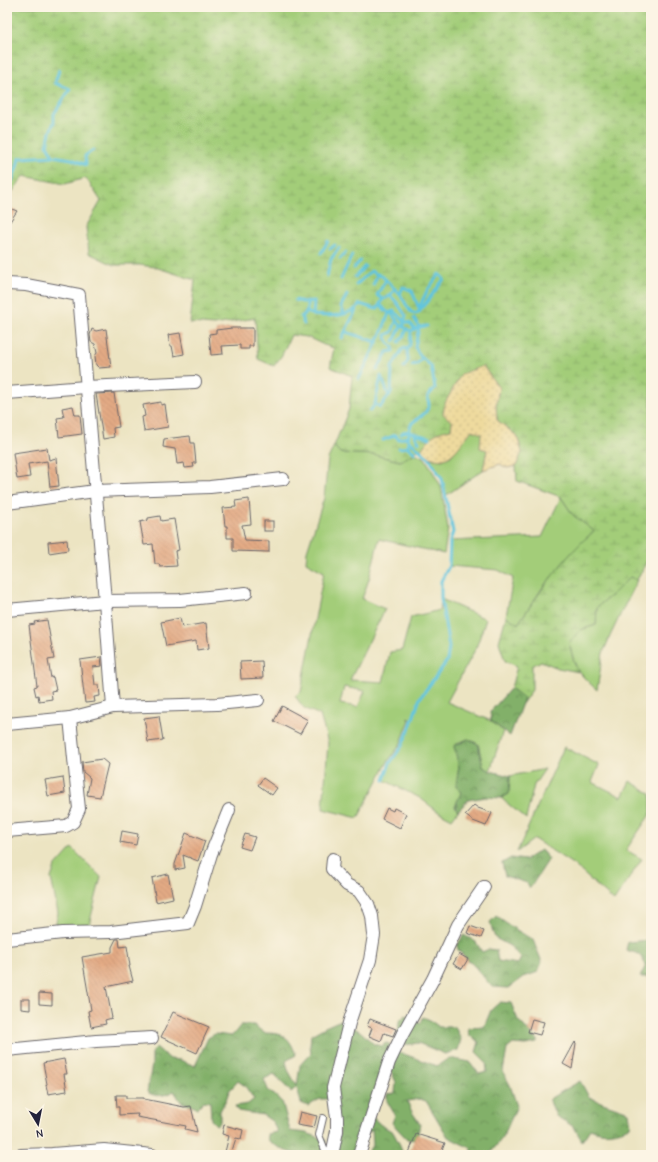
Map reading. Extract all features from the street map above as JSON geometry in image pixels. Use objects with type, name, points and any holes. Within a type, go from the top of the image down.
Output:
[{"type":"street","points":[[7,284],[26,285],[79,295],[105,601],[112,707]]},
{"type":"street","points":[[7,393],[86,387],[195,382]]},
{"type":"street","points":[[7,503],[95,491],[210,487],[283,479]]},
{"type":"street","points":[[7,610],[105,601],[180,600],[246,593]]},
{"type":"street","points":[[7,724],[70,718],[112,707],[217,704],[258,700]]},
{"type":"street","points":[[7,832],[66,826],[73,822],[78,809],[70,718]]},
{"type":"street","points":[[7,939],[64,933],[111,932],[188,923],[195,906],[211,854],[229,810]]},
{"type":"street","points":[[332,1155],[337,1131],[333,1088],[349,1023],[370,960],[374,935],[372,916],[368,904],[359,891],[347,885],[332,869],[333,859]]},
{"type":"street","points":[[359,1155],[389,1062],[433,979],[458,925],[484,887]]},
{"type":"street","points":[[7,1050],[96,1041],[152,1038]]},
{"type":"street","points":[[21,1155],[104,1150],[152,1155]]},
{"type":"lane","points":[[323,1118],[319,1135],[327,1155]]},
{"type":"green space","points":[[7,7],[651,7],[651,554],[637,580],[630,577],[597,607],[596,625],[580,630],[569,643],[575,665],[579,672],[558,668],[541,661],[532,666],[532,690],[522,704],[524,698],[511,688],[517,666],[505,661],[499,642],[506,616],[518,624],[563,563],[594,531],[573,515],[561,497],[517,481],[516,466],[522,452],[517,436],[497,420],[496,405],[499,388],[452,422],[451,429],[430,438],[421,450],[417,450],[415,453],[400,461],[375,455],[340,453],[334,446],[349,409],[352,376],[330,367],[334,348],[307,337],[291,335],[282,355],[274,366],[258,359],[255,318],[214,325],[190,323],[195,280],[155,267],[140,265],[114,265],[89,253],[86,227],[101,201],[86,178],[65,184],[24,176],[7,199]]},
{"type":"green space","points":[[472,429],[481,434],[487,450],[483,470],[445,496],[442,479],[429,458],[442,460],[451,456]]},
{"type":"green space","points":[[334,446],[340,453],[375,455],[400,461],[415,453],[425,458],[441,486],[448,529],[444,554],[379,539],[369,579],[362,599],[385,609],[350,680],[383,682],[390,652],[402,650],[411,617],[440,610],[441,599],[486,619],[476,648],[447,702],[491,721],[503,731],[490,771],[483,767],[478,744],[468,739],[454,746],[459,767],[456,785],[461,793],[455,806],[458,811],[452,819],[437,811],[420,798],[384,780],[390,763],[402,746],[413,720],[407,718],[410,720],[400,745],[387,763],[358,818],[323,809],[328,743],[320,715],[304,708],[295,696],[301,692],[324,572],[306,562],[307,551],[324,498],[328,459]],"holes":[[[344,687],[365,691],[358,707],[340,704]]]},
{"type":"green space","points":[[561,497],[573,515],[595,531],[568,558],[543,587],[518,624],[506,616],[513,578],[498,570],[449,566],[450,541],[542,537]]},
{"type":"green space","points":[[630,577],[637,580],[603,653],[597,690],[585,679],[575,664],[569,643],[580,630],[596,625],[597,607]]},
{"type":"green space","points":[[511,688],[524,698],[510,736],[491,721],[490,712]]},
{"type":"green space","points":[[468,739],[478,744],[483,767],[490,771],[510,776],[509,794],[501,798],[486,797],[468,800],[458,811],[455,806],[461,793],[456,785],[459,767],[454,746]]},
{"type":"green space","points":[[564,747],[599,765],[592,782],[622,797],[630,781],[651,794],[651,813],[626,850],[642,859],[614,901],[574,865],[534,839],[517,852]]},
{"type":"green space","points":[[545,769],[534,785],[526,819],[501,798],[509,794],[510,776]]},
{"type":"green space","points":[[72,848],[101,877],[88,929],[54,931],[58,913],[51,878],[55,867]]},
{"type":"green space","points":[[541,850],[549,859],[530,888],[527,883],[505,876],[502,863],[511,858],[525,860]]},
{"type":"green space","points":[[496,916],[533,940],[542,962],[538,972],[524,977],[509,988],[492,987],[458,950],[457,945],[464,935],[476,942],[482,952],[489,949],[496,950],[498,961],[518,964],[521,958],[510,946],[495,938],[490,922]]},
{"type":"green space","points":[[651,928],[651,977],[640,977],[646,965],[639,954],[626,950],[628,942],[649,940]]},
{"type":"green space","points":[[500,1002],[511,1003],[518,1020],[537,1040],[537,1043],[525,1045],[513,1044],[507,1049],[503,1072],[510,1085],[517,1106],[503,1137],[489,1155],[471,1155],[471,1148],[448,1137],[426,1101],[420,1099],[407,1101],[420,1124],[417,1139],[409,1140],[406,1138],[392,1123],[395,1115],[387,1101],[387,1094],[395,1093],[396,1082],[386,1060],[369,1114],[381,1125],[393,1132],[400,1145],[403,1155],[334,1155],[340,1130],[330,1099],[320,1099],[308,1106],[301,1103],[297,1087],[291,1092],[274,1074],[264,1079],[268,1090],[282,1101],[290,1131],[306,1133],[326,1140],[321,1155],[293,1153],[281,1149],[268,1140],[267,1134],[277,1132],[273,1122],[263,1115],[238,1111],[235,1106],[248,1104],[254,1099],[245,1086],[238,1081],[229,1091],[220,1111],[220,1122],[216,1125],[211,1120],[210,1102],[204,1101],[197,1108],[181,1102],[174,1091],[160,1096],[147,1092],[152,1065],[152,1051],[156,1047],[170,1059],[180,1060],[195,1066],[208,1038],[215,1034],[232,1036],[241,1025],[254,1025],[264,1033],[281,1035],[288,1040],[296,1055],[286,1061],[288,1070],[297,1086],[300,1065],[311,1053],[311,1035],[341,1020],[361,1032],[374,1044],[381,1046],[386,1043],[390,1044],[390,1049],[437,1066],[449,1058],[470,1062],[479,1074],[487,1072],[486,1062],[476,1052],[479,1042],[469,1035],[468,1028],[484,1027],[491,1010]],"holes":[[[372,1130],[373,1144],[367,1153],[356,1151],[357,1139]]]},
{"type":"green space","points":[[406,1015],[421,1023],[423,1017],[439,1027],[455,1027],[461,1039],[458,1050],[445,1054],[418,1043],[403,1045],[398,1037],[399,1021]]},
{"type":"green space","points":[[580,1081],[589,1097],[629,1112],[631,1126],[621,1130],[605,1133],[590,1129],[582,1141],[574,1127],[556,1116],[549,1099]]},
{"type":"sand","points":[[483,366],[499,388],[496,405],[497,420],[517,436],[522,452],[516,466],[507,468],[500,464],[483,470],[487,450],[480,448],[481,434],[472,430],[456,451],[450,456],[437,460],[430,457],[421,450],[427,441],[433,436],[451,429],[452,422],[443,414],[445,403],[461,374]]},
{"type":"building","points":[[7,207],[17,211],[7,226]]},
{"type":"building","points":[[253,328],[253,346],[249,346],[249,349],[240,349],[240,345],[222,346],[223,354],[211,355],[209,334],[216,333],[216,330]]},
{"type":"building","points":[[92,329],[96,331],[106,329],[111,367],[99,368],[96,365],[95,356],[97,353],[95,344],[91,342],[90,335]]},
{"type":"building","points":[[180,333],[184,354],[174,356],[168,335]]},
{"type":"building","points":[[114,393],[119,427],[113,428],[114,437],[103,439],[96,394]]},
{"type":"building","points":[[161,402],[161,405],[165,404],[168,427],[144,431],[142,417],[145,416],[143,405]]},
{"type":"building","points":[[73,406],[75,415],[80,415],[82,434],[59,437],[57,418],[64,417],[62,408]]},
{"type":"building","points":[[190,436],[191,443],[194,443],[196,463],[193,463],[194,467],[185,468],[184,463],[177,464],[175,449],[163,447],[164,439]]},
{"type":"building","points":[[47,448],[49,460],[56,458],[59,486],[50,487],[47,461],[28,464],[30,477],[17,479],[13,453]]},
{"type":"building","points":[[249,499],[251,524],[242,525],[245,540],[269,541],[269,552],[233,551],[233,538],[227,538],[227,526],[225,526],[223,508],[236,507],[235,501]]},
{"type":"building","points":[[160,516],[161,521],[174,519],[179,550],[175,551],[177,566],[160,567],[159,564],[155,564],[153,544],[144,545],[140,522],[148,520],[148,518]]},
{"type":"building","points":[[264,521],[273,521],[273,531],[264,531]]},
{"type":"building","points":[[67,540],[68,550],[49,553],[48,542]]},
{"type":"building","points":[[180,618],[182,627],[206,623],[209,648],[197,650],[196,641],[166,646],[161,622]]},
{"type":"building","points":[[47,620],[54,659],[48,660],[51,678],[53,677],[56,690],[51,691],[52,699],[39,701],[34,687],[37,686],[29,625],[35,624],[34,622]]},
{"type":"building","points":[[101,657],[102,666],[93,667],[95,685],[99,685],[100,696],[94,697],[95,702],[85,703],[80,660]]},
{"type":"building","points":[[262,661],[263,678],[241,679],[240,662]]},
{"type":"building","points":[[282,706],[308,720],[300,734],[274,721]]},
{"type":"building","points":[[159,716],[163,740],[148,742],[144,718]]},
{"type":"building","points":[[102,759],[108,764],[100,797],[87,795],[90,778],[83,772],[82,762]]},
{"type":"building","points":[[63,777],[65,793],[48,796],[45,780]]},
{"type":"building","points":[[263,778],[277,788],[272,795],[258,785]]},
{"type":"building","points":[[474,805],[492,813],[486,826],[473,821],[465,815]]},
{"type":"building","points":[[387,808],[393,811],[394,808],[406,814],[400,828],[382,819]]},
{"type":"building","points":[[122,831],[138,834],[136,845],[120,842]]},
{"type":"building","points":[[186,833],[205,841],[198,861],[183,855],[185,868],[175,870],[175,864]]},
{"type":"building","points":[[245,834],[255,837],[250,850],[240,847]]},
{"type":"building","points":[[168,874],[173,898],[156,902],[152,878]]},
{"type":"building","points":[[470,926],[484,931],[481,938],[467,933]]},
{"type":"building","points":[[116,939],[119,939],[120,947],[127,946],[129,966],[133,981],[106,987],[112,1018],[105,1020],[106,1024],[91,1027],[88,1011],[91,1010],[82,957],[112,952],[112,947]]},
{"type":"building","points":[[459,954],[468,959],[462,969],[453,964]]},
{"type":"building","points":[[39,993],[52,994],[52,1005],[39,1004]]},
{"type":"building","points":[[21,999],[30,999],[30,1010],[21,1009]]},
{"type":"building","points":[[173,1012],[209,1027],[197,1053],[161,1037]]},
{"type":"building","points":[[370,1019],[396,1029],[393,1036],[384,1033],[381,1041],[369,1036],[372,1028],[367,1026]]},
{"type":"building","points":[[532,1019],[544,1022],[540,1035],[528,1032]]},
{"type":"building","points":[[575,1042],[576,1043],[572,1069],[563,1064]]},
{"type":"building","points":[[64,1059],[67,1074],[64,1074],[67,1091],[48,1094],[43,1063]]},
{"type":"building","points":[[116,1095],[126,1095],[126,1098],[144,1098],[184,1107],[191,1106],[197,1132],[185,1129],[186,1126],[137,1117],[138,1114],[119,1115]]},
{"type":"building","points":[[300,1112],[317,1116],[314,1128],[297,1125]]},
{"type":"building","points":[[224,1125],[243,1130],[241,1139],[236,1138],[231,1154],[225,1152],[229,1136],[222,1134]]},
{"type":"building","points":[[416,1134],[445,1143],[440,1155],[417,1155],[409,1153]]},
{"type":"waterway","points":[[7,179],[11,183],[19,158],[53,156],[47,145],[54,122],[54,114],[70,89],[55,83],[59,70]]},
{"type":"waterway","points":[[53,156],[72,159],[86,165],[85,156],[93,150]]},
{"type":"waterway","points":[[321,253],[328,241]]},
{"type":"waterway","points":[[330,249],[335,245]]},
{"type":"waterway","points":[[327,276],[331,259],[339,248]]},
{"type":"waterway","points":[[340,259],[346,252]]},
{"type":"waterway","points":[[341,279],[352,255]]},
{"type":"waterway","points":[[354,268],[360,261]]},
{"type":"waterway","points":[[355,277],[365,266]]},
{"type":"waterway","points":[[356,285],[371,271],[382,276],[400,294],[403,287],[412,291],[420,311]]},
{"type":"waterway","points":[[373,285],[378,274]]},
{"type":"waterway","points":[[419,308],[427,291],[439,274],[444,279],[422,308]]},
{"type":"waterway","points":[[383,299],[377,295],[386,280]]},
{"type":"waterway","points":[[295,300],[303,302],[314,301],[313,315],[339,315],[351,312],[360,304],[377,309],[383,299],[390,296],[395,289]]},
{"type":"waterway","points":[[400,294],[410,311],[415,314],[420,311]]},
{"type":"waterway","points":[[344,314],[341,306],[347,295]]},
{"type":"waterway","points":[[390,296],[397,302],[406,316],[404,321],[411,324],[415,329]]},
{"type":"waterway","points":[[307,301],[307,312]]},
{"type":"waterway","points":[[380,304],[386,311],[392,314],[401,326],[411,331],[419,327],[427,326]]},
{"type":"waterway","points":[[342,338],[356,310]]},
{"type":"waterway","points":[[359,379],[381,334],[389,313],[394,311],[404,321],[404,327]]},
{"type":"waterway","points":[[304,324],[301,317],[307,312],[313,315]]},
{"type":"waterway","points":[[414,318],[419,327],[415,347],[420,356],[431,366],[435,388],[428,396],[429,406],[425,413],[412,423],[410,427],[408,447],[415,453]]},
{"type":"waterway","points":[[392,332],[397,319]]},
{"type":"waterway","points":[[394,341],[401,326]]},
{"type":"waterway","points":[[399,342],[407,329]]},
{"type":"waterway","points":[[370,411],[375,404],[380,407],[391,393],[392,367],[403,348],[407,349],[410,345],[411,331]]},
{"type":"waterway","points":[[346,332],[377,342]]},
{"type":"waterway","points":[[377,370],[387,352],[393,351],[393,347],[388,342],[386,335],[392,332]]},
{"type":"waterway","points":[[404,367],[408,361],[407,349]]},
{"type":"waterway","points":[[412,365],[417,364],[422,358]]},
{"type":"waterway","points":[[375,404],[381,376],[389,396]]},
{"type":"waterway","points":[[401,434],[409,431],[430,438]]},
{"type":"waterway","points":[[413,433],[419,442]]},
{"type":"waterway","points":[[383,440],[396,435],[398,439],[408,437]]},
{"type":"waterway","points":[[384,780],[390,763],[402,746],[420,698],[447,661],[449,647],[441,599],[441,581],[449,566],[450,541],[453,532],[442,479],[429,458],[408,440]]},
{"type":"waterway","points":[[399,448],[408,447]]}]
